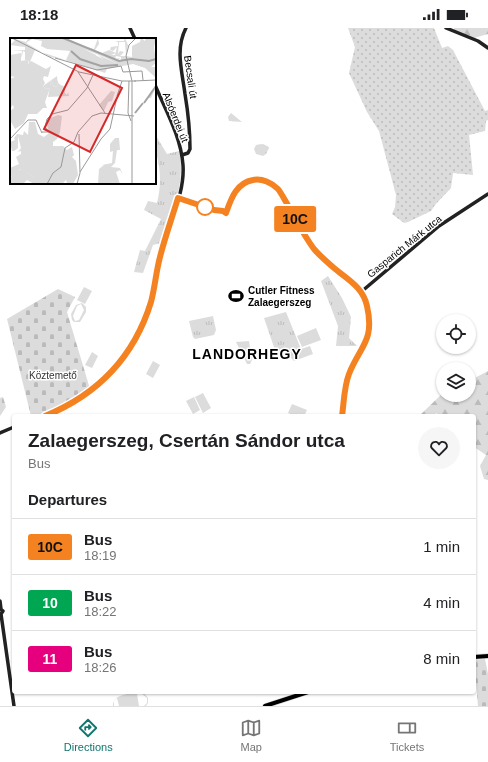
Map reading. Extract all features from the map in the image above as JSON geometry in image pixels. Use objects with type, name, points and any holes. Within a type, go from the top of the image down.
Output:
[{"type":"main road","points":[[130,28],[135,38]]},
{"type":"main road","name":"Becsali út","points":[[182,155],[188,153],[190,149],[187,104],[179,53],[186,28]]},
{"type":"main road","points":[[446,28],[478,41],[488,48]]},
{"type":"main road","name":"Alsóerdei út","points":[[156,88],[176,134],[182,155]]},
{"type":"main road","points":[[51,414],[76,401],[96,387],[122,360],[136,337],[151,300],[163,246],[181,188],[183,171],[182,155]]},
{"type":"main road","name":"Gasparich Márk utca","points":[[342,414],[348,378],[366,343],[369,330],[367,306],[361,292],[431,232],[488,194]]},
{"type":"main road","points":[[0,433],[12,429]]},
{"type":"main road","points":[[0,601],[0,609],[3,611],[1,614],[12,692]]},
{"type":"main road","points":[[476,657],[488,656]]},
{"type":"main road","points":[[12,694],[14,706]]},
{"type":"main road","points":[[265,706],[298,694]]},
{"type":"green space","points":[[348,28],[434,28],[442,48],[448,46],[453,50],[485,111],[488,110],[488,120],[486,121],[485,131],[469,135],[473,175],[453,173],[451,188],[431,211],[408,222],[404,223],[392,214],[395,207],[396,195],[379,131],[367,112],[349,73],[355,47]]},
{"type":"green space","points":[[454,28],[488,28],[488,34],[474,38],[454,30]]},
{"type":"green space","points":[[231,113],[242,122],[229,121],[228,117]]},
{"type":"green space","points":[[156,136],[167,154],[179,151],[181,175],[177,198],[161,243],[153,245],[143,273],[134,272],[140,250],[145,251],[161,219],[144,210],[148,201],[157,203],[160,174]]},
{"type":"green space","points":[[263,144],[269,147],[266,154],[263,156],[256,154],[254,149],[256,145]]},
{"type":"green space","points":[[328,276],[342,298],[351,317],[349,338],[357,346],[336,346],[338,326],[321,281]]},
{"type":"green space","points":[[84,287],[92,291],[85,304],[77,300]]},
{"type":"green space","name":"Köztemető","points":[[58,289],[75,297],[67,312],[90,389],[70,402],[47,414],[31,414],[7,319]]},
{"type":"green space","points":[[82,303],[86,307],[86,312],[80,322],[74,322],[72,320],[71,314],[76,305]],"holes":[[[81,304],[84,310],[79,320],[75,321],[73,316],[77,306]]]},
{"type":"green space","points":[[286,312],[301,349],[310,346],[313,354],[294,361],[287,354],[276,353],[264,318]]},
{"type":"green space","points":[[213,316],[216,330],[214,335],[195,339],[193,337],[189,321]]},
{"type":"green space","points":[[316,328],[321,340],[302,347],[297,336]]},
{"type":"green space","points":[[249,341],[252,360],[250,364],[247,364],[236,342]]},
{"type":"green space","points":[[92,352],[98,356],[92,368],[85,365]]},
{"type":"green space","points":[[153,361],[160,365],[153,378],[146,374]]},
{"type":"green space","points":[[488,371],[488,480],[484,479],[480,466],[486,455],[476,448],[476,414],[421,414],[436,400],[436,402],[476,402],[476,377]]},
{"type":"green space","points":[[203,393],[211,408],[203,413],[195,397]]},
{"type":"green space","points":[[3,397],[6,407],[0,416],[0,398]]},
{"type":"green space","points":[[194,397],[200,410],[193,414],[186,401]]},
{"type":"green space","points":[[292,404],[307,410],[305,414],[288,413]]},
{"type":"green space","points":[[485,659],[488,674],[488,706],[478,706],[476,660]]},
{"type":"green space","points":[[137,694],[139,706],[119,706],[117,698],[122,695]]},
{"type":"green space","points":[[142,694],[145,694],[148,698],[148,703],[144,706],[147,703],[147,698]]},
{"type":"bus line","name":"10C","points":[[50,414],[64,408],[93,390],[117,366],[129,350],[146,315],[151,300],[160,256],[178,198],[226,213],[228,205],[238,188],[248,181],[260,180],[268,182],[278,190],[309,242],[330,266],[356,286],[366,301],[369,315],[367,340],[348,378],[342,414]]},
{"type":"place","name":"Cutler Fitness Zalaegerszeg","points":[[236,296]]},
{"type":"district","name":"LANDORHEGY","points":[[247,354]]}]
